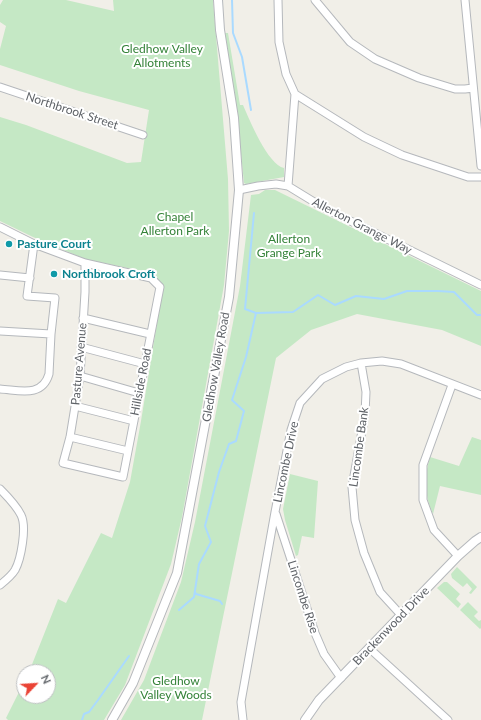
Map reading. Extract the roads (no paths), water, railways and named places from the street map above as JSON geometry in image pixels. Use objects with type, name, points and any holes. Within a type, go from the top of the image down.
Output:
[{"type":"street","name":"Gledhow Valley Road","points":[[112,720],[133,683],[177,573],[229,297],[239,190],[234,118],[220,30],[218,0]]},
{"type":"street","points":[[278,0],[279,42],[286,74],[295,94],[288,186]]},
{"type":"street","points":[[315,0],[350,42],[375,59],[419,78],[455,89],[473,88]]},
{"type":"street","points":[[466,0],[481,166]]},
{"type":"street","name":"Northbrook Street","points":[[0,87],[143,134]]},
{"type":"street","points":[[295,94],[364,137],[402,155],[468,177],[481,177]]},
{"type":"street","name":"Allerton Grange Way","points":[[239,190],[276,184],[288,186],[324,208],[481,285]]},
{"type":"street","points":[[0,227],[34,244],[85,263]]},
{"type":"street","points":[[0,389],[32,391],[44,386],[50,374],[51,334],[55,298],[27,296],[34,244]]},
{"type":"street","name":"Hillside Road","points":[[85,263],[150,278],[160,287],[123,477]]},
{"type":"street","name":"Pasture Avenue","points":[[85,263],[80,376],[70,437],[63,463],[123,477]]},
{"type":"street","points":[[0,275],[30,278]]},
{"type":"street","points":[[83,318],[150,334]]},
{"type":"street","points":[[0,331],[51,334]]},
{"type":"street","points":[[82,347],[145,364]]},
{"type":"street","name":"Lincombe Drive","points":[[243,720],[241,702],[275,512],[291,430],[300,403],[322,379],[346,367],[361,363],[382,361],[401,364],[481,395]]},
{"type":"street","name":"Lincombe Bank","points":[[361,363],[366,392],[365,414],[352,487],[356,520],[364,553],[380,592],[400,615]]},
{"type":"street","points":[[80,376],[139,393]]},
{"type":"street","points":[[452,384],[423,465],[423,500],[434,530],[458,556]]},
{"type":"street","points":[[75,406],[134,421]]},
{"type":"street","points":[[70,437],[128,451]]},
{"type":"street","points":[[0,489],[22,517],[23,534],[21,553],[14,570],[0,586]]},
{"type":"street","name":"Lincombe Rise","points":[[275,512],[315,633],[324,654],[341,678]]},
{"type":"street","name":"Brackenwood Drive","points":[[305,720],[319,700],[400,615],[458,556],[481,537]]},
{"type":"street","points":[[369,648],[448,720]]},
{"type":"waterway","points":[[232,0],[233,33],[242,57],[251,110]]},
{"type":"waterway","points":[[254,213],[245,309],[256,313]]},
{"type":"waterway","points":[[179,610],[194,597],[199,564],[211,542],[205,526],[219,472],[229,444],[236,441],[244,411],[232,400],[246,357],[256,313],[293,312],[318,295],[335,305],[356,296],[384,299],[407,291],[438,291],[454,292],[477,315],[481,315]]},
{"type":"waterway","points":[[195,592],[196,594],[220,601],[222,604]]},
{"type":"waterway","points":[[82,720],[84,714],[89,712],[129,656]]},
{"type":"place","name":"Pasture Court","points":[[9,244]]},
{"type":"place","name":"Northbrook Croft","points":[[54,274]]},
{"type":"park label","name":"Gledhow Valley Allotments","points":[[162,56]]},
{"type":"park label","name":"Chapel Allerton Park","points":[[175,224]]},
{"type":"park label","name":"Allerton Grange Park","points":[[289,246]]},
{"type":"park label","name":"Gledhow Valley Woods","points":[[176,688]]}]
